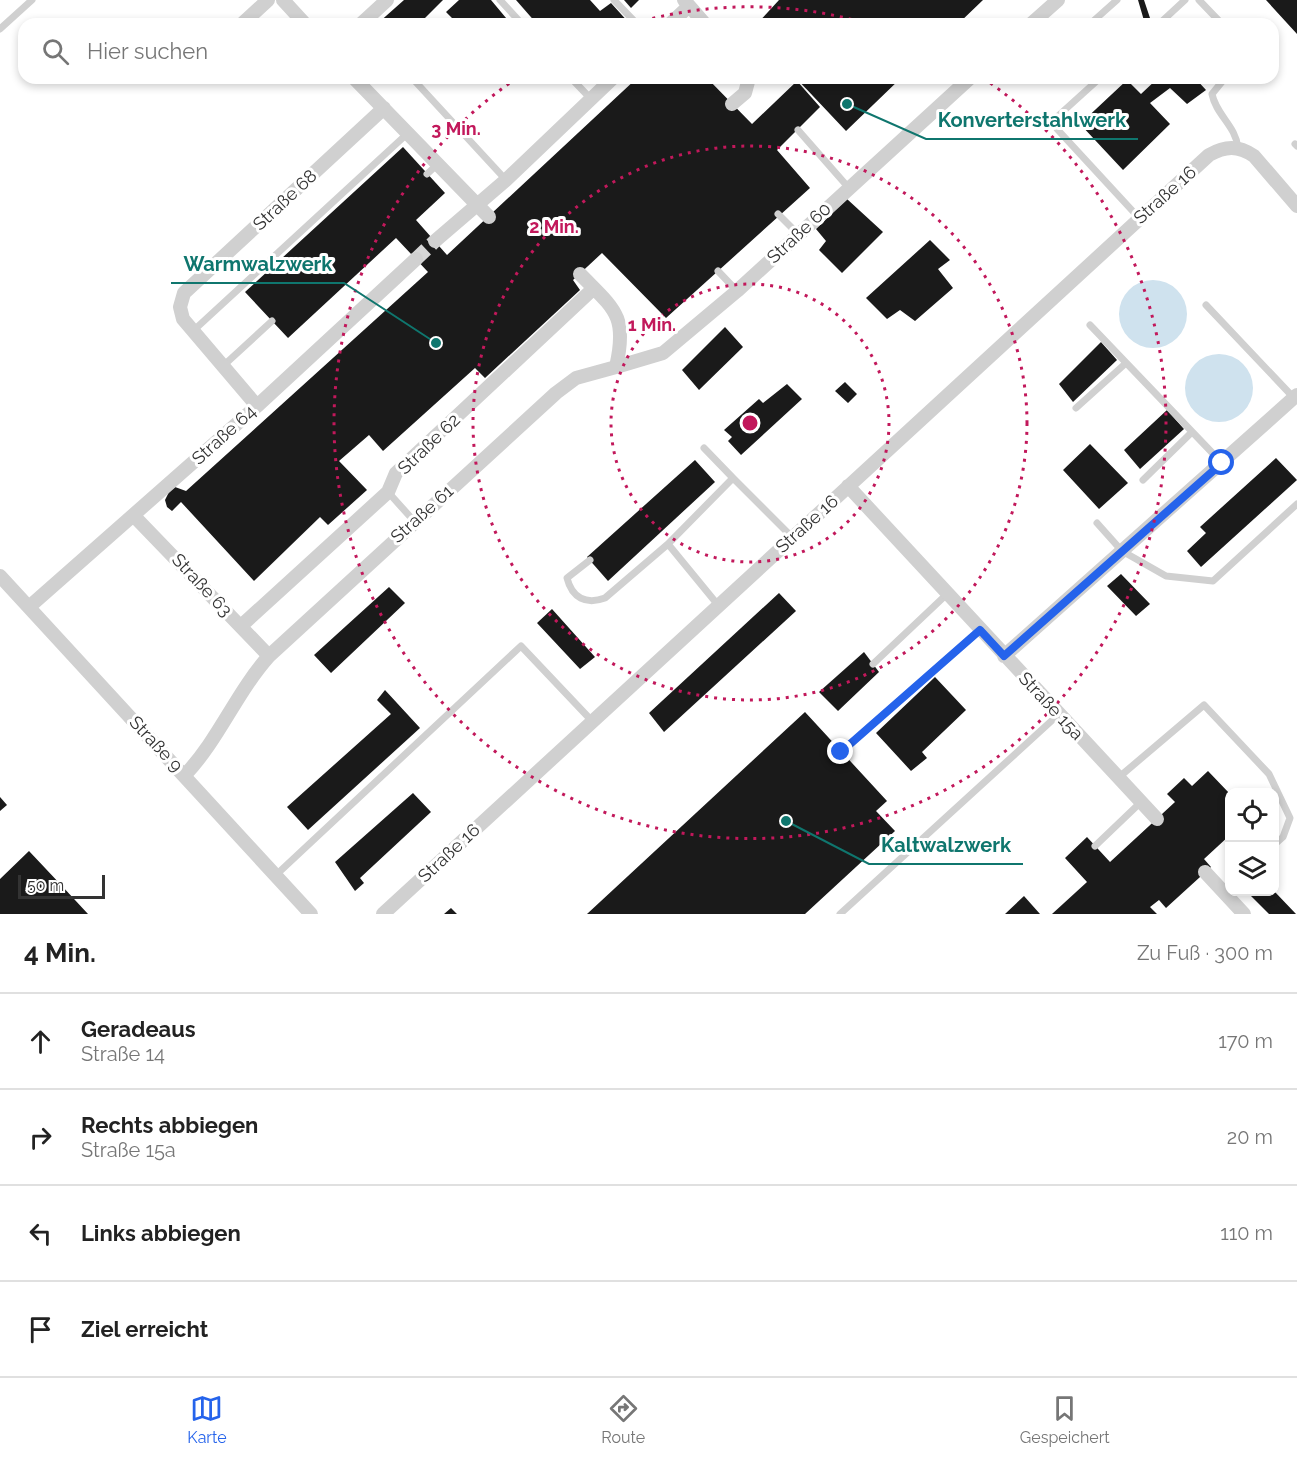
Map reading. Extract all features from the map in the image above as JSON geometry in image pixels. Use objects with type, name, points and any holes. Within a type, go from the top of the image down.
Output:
[{"type":"street","points":[[248,18],[268,0]]},
{"type":"street","points":[[283,0],[300,18]]},
{"type":"street","points":[[368,18],[387,0]]},
{"type":"street","points":[[1038,18],[1058,0]]},
{"type":"street","points":[[675,18],[686,3],[700,18]]},
{"type":"street","points":[[364,84],[384,108],[489,217]]},
{"type":"street","points":[[435,241],[507,180],[607,84]]},
{"type":"street","points":[[732,104],[745,93],[747,84]]},
{"type":"street","name":"Straße 60","points":[[616,366],[663,353],[737,291],[848,187],[963,84]]},
{"type":"street","name":"Straße 68","points":[[257,406],[183,320],[180,308],[184,293],[384,108]]},
{"type":"street","points":[[1238,148],[1254,156],[1297,206]]},
{"type":"street","name":"Straße 16","points":[[383,914],[1209,155],[1219,150],[1238,148]]},
{"type":"street","name":"Straße 64","points":[[29,607],[257,406],[416,259]]},
{"type":"street","points":[[580,274],[618,314],[622,340],[616,366]]},
{"type":"street","name":"Straße 62","points":[[241,626],[388,492],[396,473],[594,288]]},
{"type":"street","name":"Straße 61","points":[[185,775],[225,722],[250,678],[269,656],[556,393],[576,378],[616,366]]},
{"type":"street","points":[[1004,656],[1295,397]]},
{"type":"street","name":"Straße 15a","points":[[848,486],[1156,819]]},
{"type":"street","name":"Straße 63","points":[[134,516],[269,656]]},
{"type":"street","name":"Straße 9","points":[[0,576],[311,914]]},
{"type":"street","points":[[1205,872],[1225,887]]},
{"type":"street","points":[[1232,896],[1244,914]]},
{"type":"lane","points":[[0,30],[32,0]]},
{"type":"lane","points":[[500,0],[516,18]]},
{"type":"lane","points":[[614,0],[631,18]]},
{"type":"lane","points":[[1097,18],[1117,0]]},
{"type":"lane","points":[[1166,18],[1185,0]]},
{"type":"lane","points":[[1199,0],[1216,18]]},
{"type":"lane","points":[[418,84],[507,180]]},
{"type":"lane","points":[[577,84],[591,99]]},
{"type":"lane","points":[[1093,84],[1058,116],[1057,129],[1140,219]]},
{"type":"lane","points":[[1220,84],[1212,93],[1214,104],[1236,134],[1238,148]]},
{"type":"lane","points":[[798,130],[848,187]]},
{"type":"lane","points":[[193,331],[408,133]]},
{"type":"lane","points":[[427,174],[439,163]]},
{"type":"lane","points":[[778,214],[798,234]]},
{"type":"lane","points":[[718,271],[737,291]]},
{"type":"lane","points":[[1206,305],[1295,397]]},
{"type":"lane","points":[[223,367],[272,321]]},
{"type":"lane","points":[[1090,325],[1222,463]]},
{"type":"lane","points":[[1076,408],[1126,363]]},
{"type":"lane","points":[[1143,480],[1192,432]]},
{"type":"lane","points":[[704,448],[792,537]]},
{"type":"lane","points":[[590,560],[567,578],[570,591],[581,600],[594,602],[606,598],[668,544],[734,478]]},
{"type":"lane","points":[[388,492],[414,521]]},
{"type":"lane","points":[[1097,523],[1122,551],[1166,576],[1213,581],[1297,504]]},
{"type":"lane","points":[[668,544],[718,605]]},
{"type":"lane","points":[[873,664],[947,594]]},
{"type":"lane","points":[[841,752],[980,630]]},
{"type":"lane","points":[[276,875],[521,646],[592,721]]},
{"type":"lane","points":[[1118,778],[1204,705],[1269,774],[1290,818],[1283,837],[1278,842]]},
{"type":"lane","points":[[840,914],[1059,714]]},
{"type":"lane","points":[[1095,846],[1141,802]]},
{"type":"water","points":[[1153,280],[1166,283],[1177,290],[1184,301],[1187,314],[1184,327],[1177,338],[1166,345],[1153,348],[1140,345],[1129,338],[1122,327],[1119,314],[1122,301],[1129,290],[1140,283]]},
{"type":"water","points":[[1212,354],[1226,354],[1238,359],[1248,369],[1253,388],[1248,407],[1238,417],[1226,422],[1212,422],[1200,417],[1190,407],[1185,395],[1185,381],[1190,369],[1200,359]]},
{"type":"building","points":[[404,0],[443,0],[425,18],[384,18]]},
{"type":"building","points":[[459,0],[491,0],[506,18],[452,18],[446,12]]},
{"type":"building","points":[[516,0],[590,0],[600,11],[611,3],[625,18],[532,18]]},
{"type":"building","points":[[624,0],[639,0],[631,8]]},
{"type":"building","points":[[779,0],[983,0],[964,18],[762,18]]},
{"type":"building","points":[[1138,0],[1144,0],[1150,18],[1143,18]]},
{"type":"building","points":[[1266,0],[1297,0],[1297,34]]},
{"type":"building","points":[[631,84],[713,84],[752,124],[794,84],[800,84],[820,107],[777,150],[810,188],[666,318],[602,253],[573,280],[580,290],[485,378],[475,368],[383,451],[369,435],[339,461],[367,490],[328,525],[320,517],[254,581],[181,502],[172,511],[167,507],[165,500],[169,492],[175,487],[186,491],[428,272],[396,238],[288,338],[245,292],[403,147],[445,193],[416,220],[447,255]]},
{"type":"building","points":[[802,84],[895,84],[846,131]]},
{"type":"building","points":[[1123,84],[1131,84],[1141,94],[1152,84],[1200,84],[1206,90],[1187,104],[1170,88],[1150,103],[1170,124],[1123,170],[1080,124]]},
{"type":"building","points":[[847,199],[883,232],[842,273],[819,250],[826,241],[816,229]]},
{"type":"building","points":[[930,240],[950,260],[938,269],[953,288],[915,321],[900,310],[887,319],[866,298]]},
{"type":"building","points":[[725,327],[743,347],[699,390],[682,370]]},
{"type":"building","points":[[1101,342],[1117,360],[1073,402],[1059,384]]},
{"type":"building","points":[[845,382],[857,394],[848,403],[835,391]]},
{"type":"building","points":[[787,384],[802,399],[741,455],[728,441],[732,437],[724,430],[759,399],[763,403]]},
{"type":"building","points":[[1167,410],[1184,429],[1140,469],[1124,450]]},
{"type":"building","points":[[1090,444],[1128,483],[1099,509],[1063,470]]},
{"type":"building","points":[[1276,458],[1297,480],[1201,567],[1187,551],[1206,533],[1200,527]]},
{"type":"building","points":[[695,460],[715,482],[608,581],[587,557]]},
{"type":"building","points":[[1121,574],[1150,604],[1136,616],[1107,586]]},
{"type":"building","points":[[389,587],[405,603],[331,673],[314,655]]},
{"type":"building","points":[[779,593],[796,611],[664,732],[649,713]]},
{"type":"building","points":[[552,609],[595,657],[580,669],[537,623]]},
{"type":"building","points":[[864,652],[879,672],[838,711],[819,692]]},
{"type":"building","points":[[935,677],[966,710],[922,752],[927,758],[911,771],[876,733]]},
{"type":"building","points":[[385,690],[420,728],[308,830],[287,807],[391,714],[377,700]]},
{"type":"building","points":[[805,712],[887,801],[876,811],[895,831],[805,914],[587,914]]},
{"type":"building","points":[[1208,771],[1225,789],[1225,840],[1204,859],[1211,867],[1166,908],[1159,900],[1150,907],[1157,914],[1052,914],[1087,882],[1065,858],[1087,837],[1110,862],[1175,802],[1167,794],[1184,778],[1192,786]]},
{"type":"building","points":[[413,793],[431,812],[360,878],[364,883],[355,891],[335,862]]},
{"type":"building","points":[[0,797],[7,805],[0,811]]},
{"type":"building","points":[[29,851],[88,914],[0,914],[0,879]]},
{"type":"building","points":[[1024,896],[1040,914],[1005,914]]},
{"type":"building","points":[[1251,896],[1279,896],[1296,914],[1269,914]]},
{"type":"building","points":[[451,908],[457,914],[444,914]]},
{"type":"tunnel","points":[[416,259],[435,241]]},
{"type":"place","name":"Konverterstahlwerk","points":[[847,104]]},
{"type":"place","name":"Warmwalzwerk","points":[[436,343]]},
{"type":"place","name":"Kaltwalzwerk","points":[[786,821]]},
{"type":"route","points":[[841,752],[980,630],[1004,656],[1222,463]]}]
